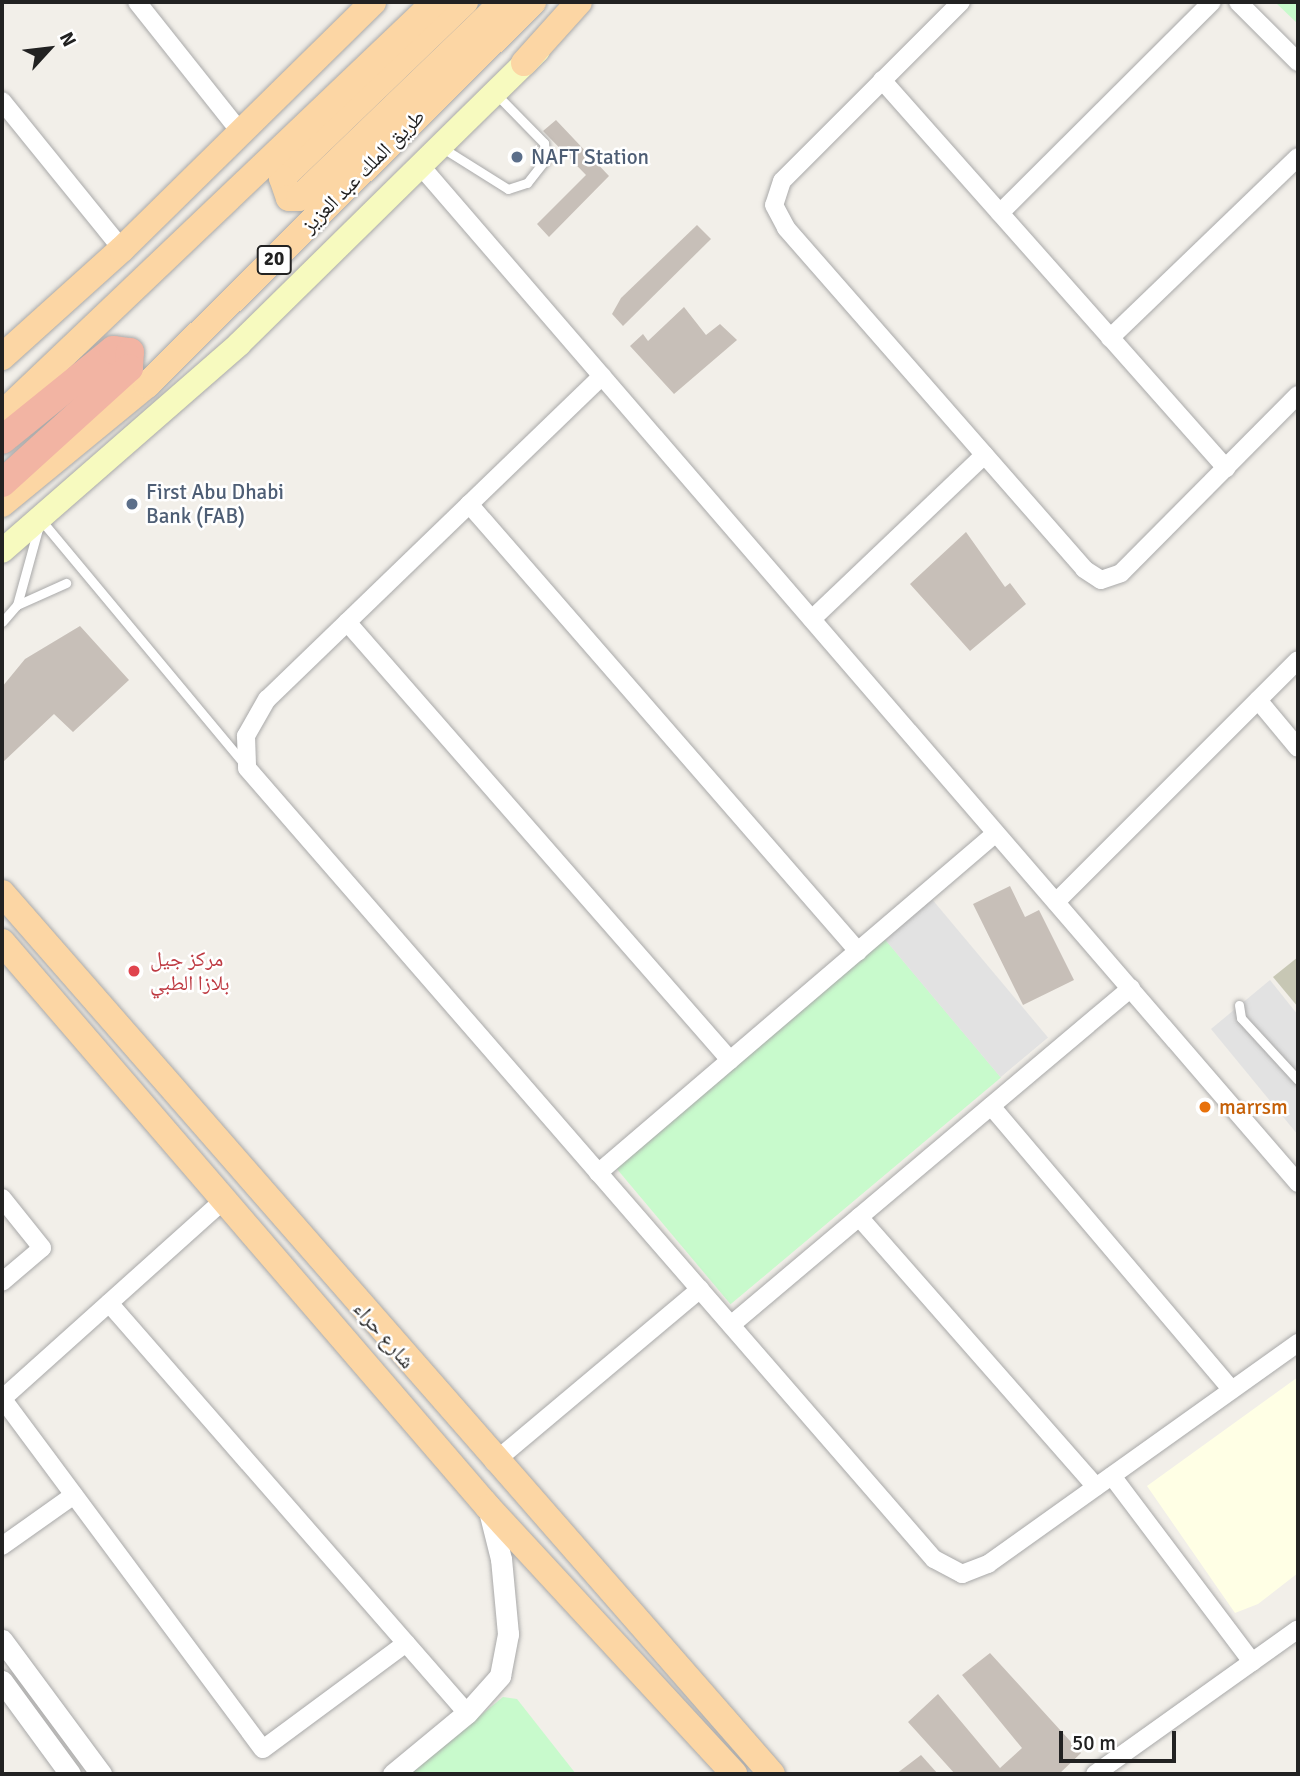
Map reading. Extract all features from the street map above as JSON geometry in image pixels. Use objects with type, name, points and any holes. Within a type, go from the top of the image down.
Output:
[{"type":"highway","points":[[2,440],[113,350],[130,352],[129,368],[2,483]]},
{"type":"main road","points":[[2,358],[122,250],[373,2]]},
{"type":"main road","points":[[2,414],[435,2]]},
{"type":"main road","points":[[465,2],[282,178],[289,198],[299,198],[503,2]]},
{"type":"main road","name":"طريق الملك عبد العزيز","points":[[2,504],[147,385],[533,2]]},
{"type":"main road","points":[[524,64],[579,2]]},
{"type":"main road","points":[[2,551],[239,344],[419,164],[588,2]]},
{"type":"main road","name":"شارع حراء","points":[[2,893],[494,1462],[772,1774]]},
{"type":"main road","name":"شارع حراء","points":[[2,942],[488,1507],[734,1774]]},
{"type":"main road","points":[[363,1362],[387,1338]]},
{"type":"street","points":[[137,2],[242,134]]},
{"type":"street","points":[[961,2],[782,181],[774,205],[786,228],[1084,569],[1101,580],[1121,573],[1298,395]]},
{"type":"street","points":[[1000,213],[1212,2]]},
{"type":"street","points":[[1238,2],[1298,62]]},
{"type":"street","points":[[882,80],[1226,468]]},
{"type":"street","points":[[2,101],[8,120],[122,250]]},
{"type":"street","points":[[1110,338],[1298,156]]},
{"type":"street","points":[[419,164],[1298,1183]]},
{"type":"street","points":[[602,376],[267,699],[246,736],[247,768],[934,1559],[962,1574],[988,1564],[1298,1343]]},
{"type":"street","points":[[811,619],[984,455]]},
{"type":"street","points":[[469,504],[858,951]]},
{"type":"street","points":[[347,622],[730,1060]]},
{"type":"street","points":[[1056,902],[1298,660]]},
{"type":"street","points":[[1258,700],[1298,748]]},
{"type":"street","points":[[598,1172],[996,833]]},
{"type":"street","points":[[731,1325],[1130,988]]},
{"type":"street","points":[[991,1106],[1233,1390]]},
{"type":"street","points":[[2,1198],[42,1248],[2,1282]]},
{"type":"street","points":[[223,1200],[2,1398],[263,1749],[406,1643]]},
{"type":"street","points":[[859,1217],[1096,1487]]},
{"type":"street","points":[[494,1462],[700,1289]]},
{"type":"street","points":[[109,1303],[467,1713]]},
{"type":"street","points":[[1112,1476],[1252,1662]]},
{"type":"street","points":[[2,1546],[74,1495]]},
{"type":"street","points":[[393,1774],[467,1713],[500,1676],[508,1634],[501,1559],[488,1507]]},
{"type":"street","points":[[1105,1772],[1298,1629]]},
{"type":"street","points":[[2,1640],[101,1774]]},
{"type":"street","points":[[2,1681],[70,1774]]},
{"type":"lane","points":[[440,146],[508,189],[527,183],[545,160],[544,143],[494,93]]},
{"type":"lane","points":[[17,606],[40,520]]},
{"type":"lane","points":[[40,520],[247,768]]},
{"type":"lane","points":[[2,622],[17,606],[66,583]]},
{"type":"lane","points":[[1239,1004],[1241,1018],[1298,1080]]},
{"type":"shaded area","points":[[931,898],[1048,1037],[1000,1077],[884,938]]},
{"type":"shaded area","points":[[1298,957],[1298,1007],[1273,977]]},
{"type":"shaded area","points":[[1270,980],[1298,1015],[1298,1135],[1211,1029]]},
{"type":"shaded area","points":[[1298,1377],[1298,1573],[1258,1604],[1235,1613],[1147,1486]]},
{"type":"green space","points":[[1275,2],[1298,2],[1298,24]]},
{"type":"green space","points":[[884,938],[1001,1077],[731,1304],[614,1165]]},
{"type":"green space","points":[[503,1697],[517,1699],[576,1774],[409,1774]]},
{"type":"building","points":[[556,120],[609,176],[549,237],[537,224],[586,175],[543,131]]},
{"type":"building","points":[[697,225],[711,239],[623,326],[612,314],[621,298]]},
{"type":"building","points":[[684,307],[706,335],[720,324],[737,340],[674,394],[630,346],[643,334],[648,341]]},
{"type":"building","points":[[966,532],[1005,587],[1010,583],[1026,604],[970,651],[910,584]]},
{"type":"building","points":[[80,626],[129,680],[73,732],[54,714],[2,763],[2,687],[25,659]]},
{"type":"building","points":[[1010,886],[1025,917],[1039,910],[1074,980],[1023,1005],[973,904]]},
{"type":"building","points":[[990,1653],[1081,1753],[1059,1774],[955,1774],[908,1722],[938,1694],[1000,1768],[1022,1748],[962,1675]]},
{"type":"building","points":[[921,1755],[938,1774],[896,1774]]},
{"type":"place","name":"NAFT Station","points":[[517,157]]},
{"type":"place","name":"First Abu Dhabi Bank (FAB)","points":[[132,504]]},
{"type":"place","name":"مركز جيل بلازا الطبي","points":[[134,971]]},
{"type":"place","name":"marrsm","points":[[1205,1107]]}]
